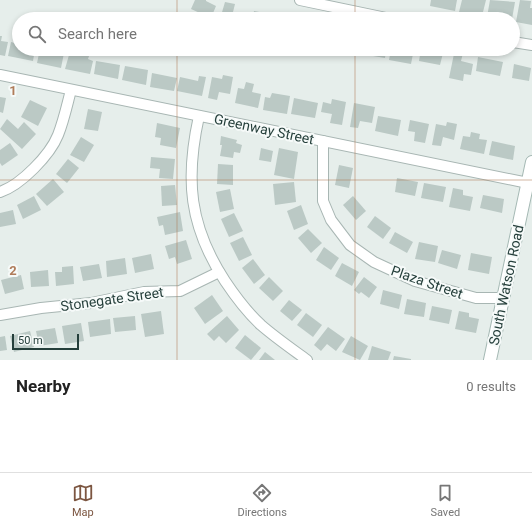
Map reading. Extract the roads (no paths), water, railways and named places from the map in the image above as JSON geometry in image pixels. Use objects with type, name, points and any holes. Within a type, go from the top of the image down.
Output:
[{"type":"main road","name":"South Watson Road","points":[[490,360],[532,162]]},
{"type":"street","points":[[300,0],[357,12]]},
{"type":"street","points":[[520,43],[532,45]]},
{"type":"street","name":"Greenway Street","points":[[0,75],[528,183]]},
{"type":"street","points":[[0,192],[27,175],[51,148],[58,136],[71,90]]},
{"type":"street","points":[[199,116],[191,159],[191,180],[194,211],[197,224],[210,256],[233,293],[261,324],[307,360]]},
{"type":"street","name":"Plaza Street","points":[[323,141],[323,201],[331,220],[350,245],[374,262],[415,281],[476,298],[503,298]]},
{"type":"street","name":"Stonegate Street","points":[[0,315],[41,308],[91,304],[144,292],[180,291],[219,272]]}]
